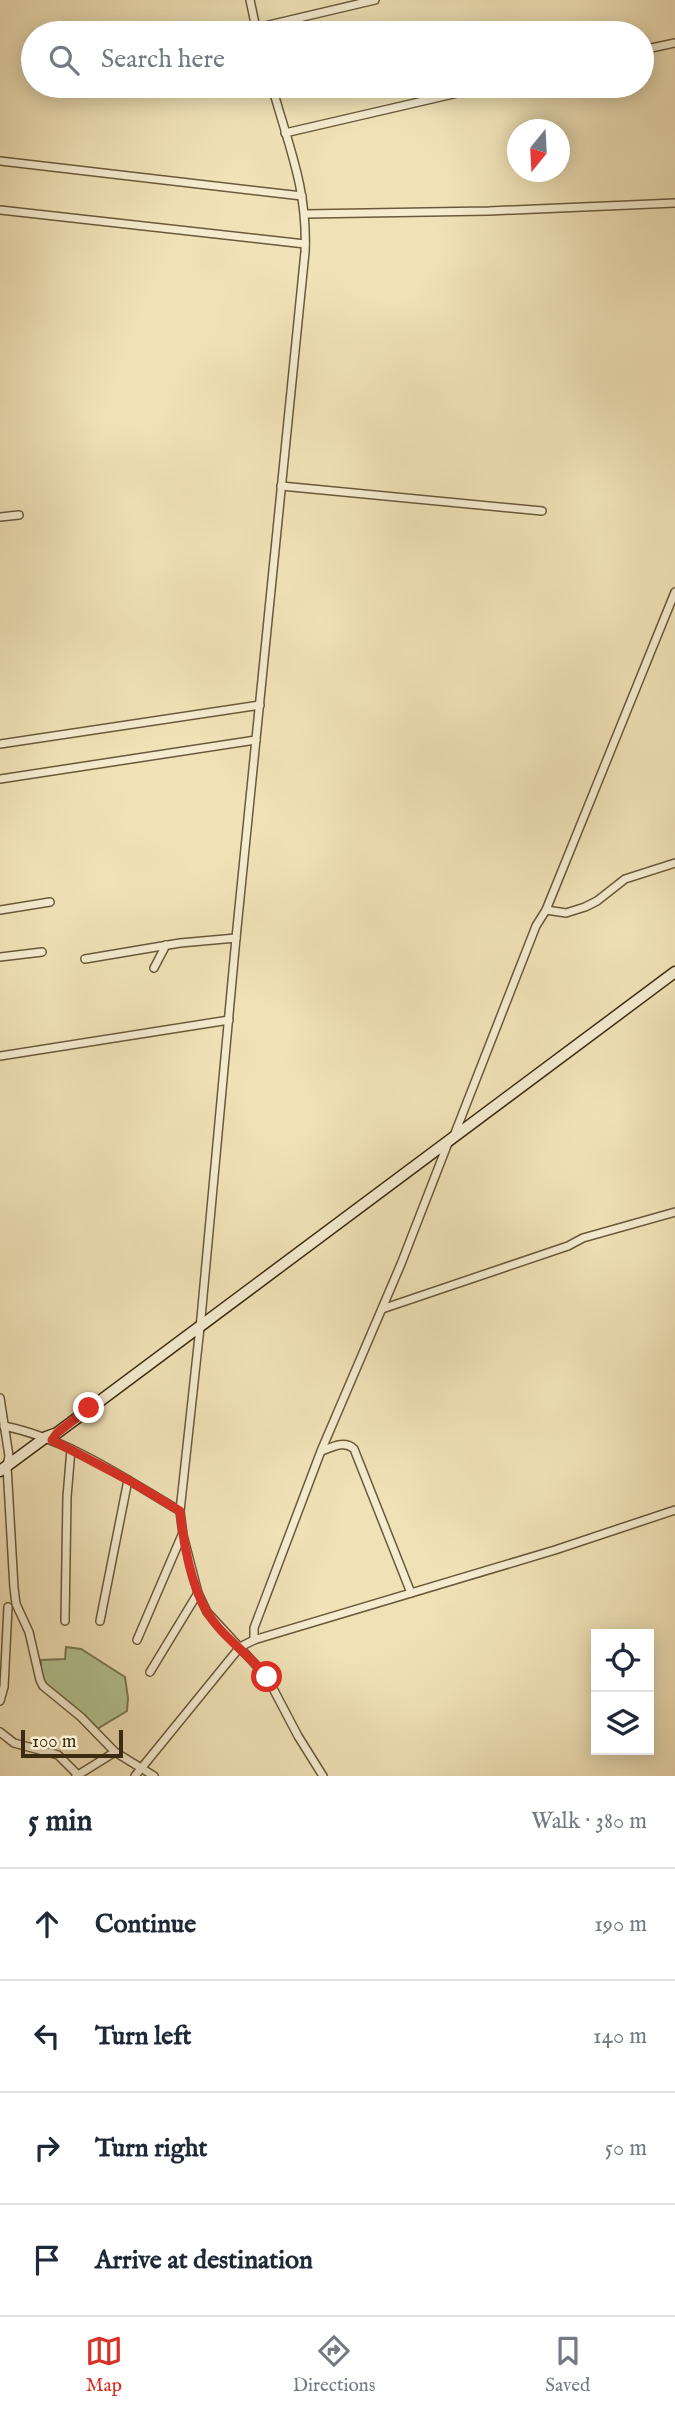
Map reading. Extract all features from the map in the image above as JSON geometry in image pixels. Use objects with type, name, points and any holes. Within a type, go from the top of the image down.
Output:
[{"type":"main road","points":[[8,1467],[52,1437],[675,972]]},
{"type":"street","points":[[250,0],[254,21]]},
{"type":"street","points":[[294,21],[375,0]]},
{"type":"street","points":[[654,47],[675,43]]},
{"type":"street","points":[[275,98],[298,169],[305,214],[305,244],[236,938],[201,1326],[180,1511],[183,1535],[198,1593],[207,1612],[267,1677],[298,1737],[323,1776]]},
{"type":"street","points":[[285,133],[436,98]]},
{"type":"street","points":[[0,161],[302,196]]},
{"type":"street","points":[[305,214],[489,211],[675,203]]},
{"type":"street","points":[[0,210],[305,244]]},
{"type":"street","points":[[281,486],[542,511]]},
{"type":"street","points":[[0,517],[19,514]]},
{"type":"street","points":[[254,1640],[254,1628],[321,1451],[401,1264],[536,926],[546,910],[675,592]]},
{"type":"street","points":[[0,744],[260,705]]},
{"type":"street","points":[[0,779],[256,740]]},
{"type":"street","points":[[546,910],[566,913],[585,907],[597,901],[621,881],[675,863]]},
{"type":"street","points":[[0,910],[50,902]]},
{"type":"street","points":[[85,959],[166,945],[236,938]]},
{"type":"street","points":[[154,968],[166,945]]},
{"type":"street","points":[[0,957],[42,951]]},
{"type":"street","points":[[0,1056],[229,1020]]},
{"type":"street","points":[[382,1308],[583,1238],[675,1212]]},
{"type":"street","points":[[0,1398],[8,1467],[8,1606],[4,1686],[0,1701]]},
{"type":"street","points":[[4,1426],[52,1437],[180,1511]]},
{"type":"street","points":[[321,1451],[344,1444],[354,1449],[411,1593]]},
{"type":"street","points":[[65,1620],[67,1497],[71,1449]]},
{"type":"street","points":[[100,1621],[128,1480]]},
{"type":"street","points":[[135,1776],[240,1647],[254,1640],[555,1550],[675,1510]]},
{"type":"street","points":[[137,1640],[183,1535]]},
{"type":"street","points":[[150,1672],[198,1593]]},
{"type":"street","points":[[8,1606],[29,1632],[43,1686],[81,1717],[115,1752],[153,1776]]},
{"type":"street","points":[[0,1732],[14,1744],[58,1755],[77,1775],[115,1752]]},
{"type":"green space","points":[[66,1647],[81,1649],[125,1677],[127,1711],[97,1729],[44,1683],[41,1660],[65,1659]]},
{"type":"route","points":[[89,1408],[52,1440],[180,1511],[183,1535],[198,1593],[207,1612],[267,1677]]}]
